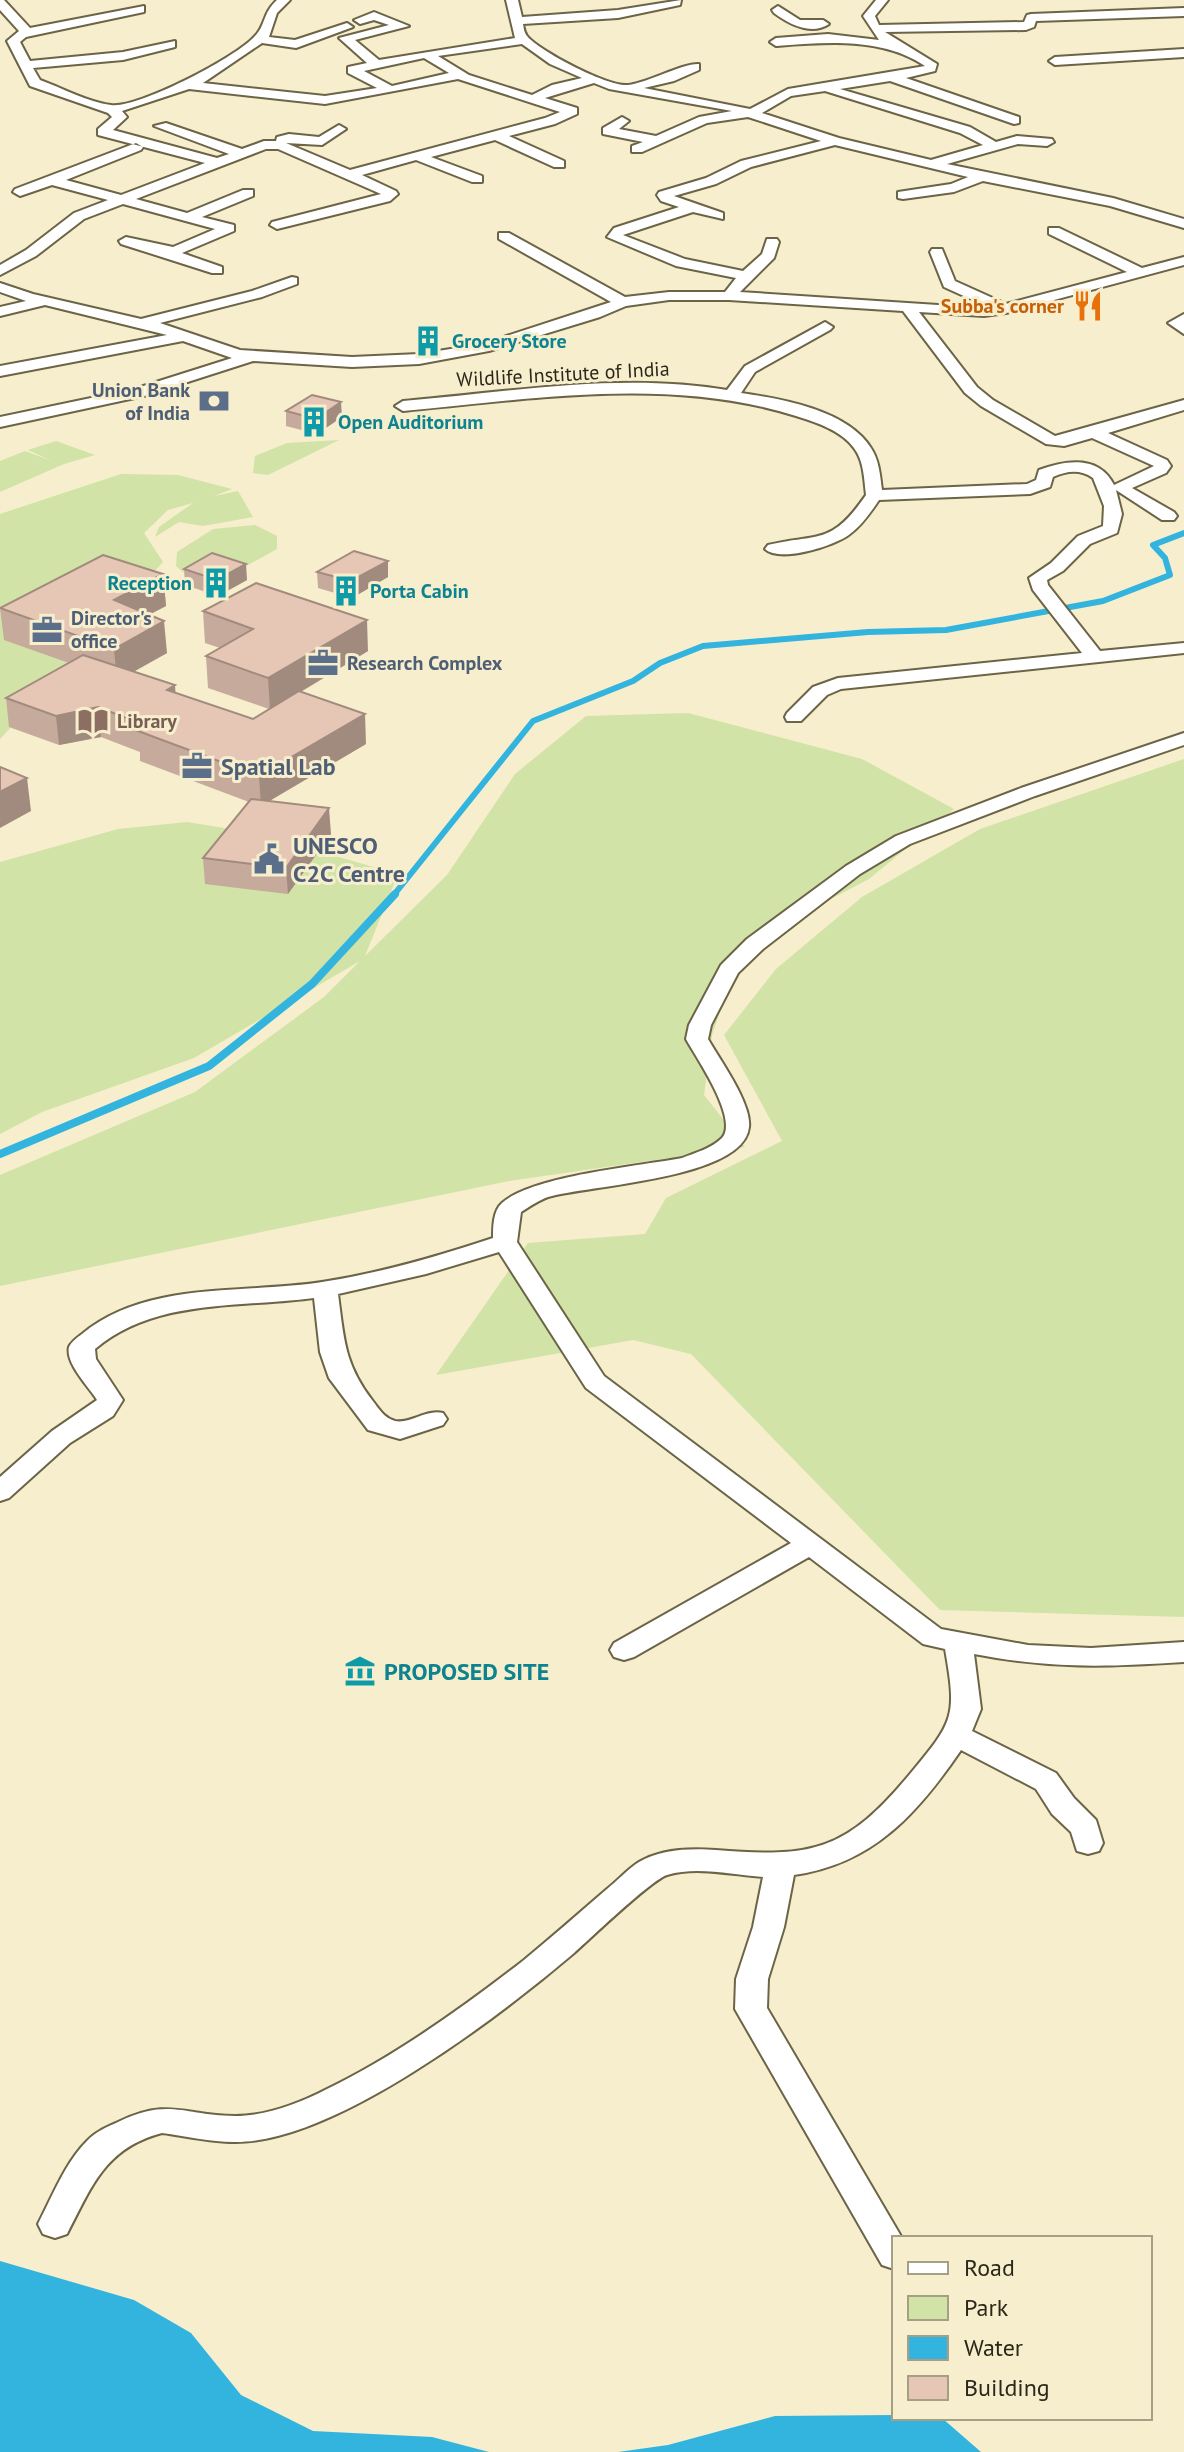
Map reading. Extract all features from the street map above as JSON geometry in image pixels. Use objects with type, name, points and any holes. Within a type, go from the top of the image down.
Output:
[{"type":"street","points":[[76,10],[120,3],[118,0]]},
{"type":"street","points":[[113,110],[188,85],[260,39],[271,12],[284,0]]},
{"type":"street","points":[[512,0],[519,34],[524,40],[554,61],[594,79],[624,89],[753,112],[835,141],[981,177],[1113,202],[1184,224]]},
{"type":"street","points":[[516,21],[618,14],[676,2],[673,0]]},
{"type":"street","points":[[861,24],[882,0]]},
{"type":"street","points":[[0,3],[23,29]]},
{"type":"street","points":[[0,29],[52,28],[140,9]]},
{"type":"street","points":[[778,10],[797,24],[1026,26],[1030,24],[1030,18],[1037,17],[1184,12]]},
{"type":"street","points":[[360,20],[374,16],[403,26],[345,38],[376,64]]},
{"type":"street","points":[[637,149],[718,116],[753,112],[779,96],[925,70],[931,64],[891,45],[861,24]]},
{"type":"street","points":[[260,39],[296,44],[347,27]]},
{"type":"street","points":[[52,28],[71,42],[64,61]]},
{"type":"street","points":[[23,29],[13,39],[30,77],[42,87],[113,110],[120,117],[103,132],[216,162]]},
{"type":"street","points":[[776,42],[828,38],[891,45]]},
{"type":"street","points":[[390,90],[352,70],[426,54],[524,40]]},
{"type":"street","points":[[25,65],[123,56],[171,44]]},
{"type":"street","points":[[1055,61],[1184,53]]},
{"type":"street","points":[[349,174],[556,119],[572,111],[458,75],[426,54]]},
{"type":"street","points":[[624,89],[670,78],[695,67]]},
{"type":"street","points":[[188,85],[325,100],[458,75]]},
{"type":"street","points":[[891,77],[1014,120]]},
{"type":"street","points":[[531,100],[557,88],[594,79]]},
{"type":"street","points":[[822,87],[965,130],[994,146]]},
{"type":"street","points":[[622,121],[608,131],[656,140]]},
{"type":"street","points":[[161,126],[241,153]]},
{"type":"street","points":[[0,271],[31,253],[73,220],[123,199],[241,153],[289,138],[322,141],[339,129]]},
{"type":"street","points":[[496,135],[559,164]]},
{"type":"street","points":[[931,165],[1021,140],[1047,142]]},
{"type":"street","points":[[718,216],[664,195],[711,181],[746,164],[835,141]]},
{"type":"street","points":[[273,144],[391,194],[277,225]]},
{"type":"street","points":[[20,192],[136,147]]},
{"type":"street","points":[[417,156],[477,179]]},
{"type":"street","points":[[903,195],[954,188],[981,177]]},
{"type":"street","points":[[50,181],[228,229],[175,251],[161,251]]},
{"type":"street","points":[[189,217],[248,193]]},
{"type":"street","points":[[691,208],[619,231],[614,237],[681,263],[744,278]]},
{"type":"street","points":[[1054,231],[1141,273]]},
{"type":"street","points":[[504,236],[623,302]]},
{"type":"street","points":[[126,241],[217,270]]},
{"type":"street","points":[[729,296],[769,255],[772,242]]},
{"type":"street","points":[[937,252],[949,284],[1006,309]]},
{"type":"street","points":[[0,287],[44,301],[143,323],[229,353],[249,357],[352,362],[432,357],[509,342],[623,302],[669,296],[729,296],[984,312],[1006,309],[1184,261]]},
{"type":"street","points":[[143,323],[257,294],[292,281]]},
{"type":"street","points":[[0,312],[44,301]]},
{"type":"street","points":[[908,308],[971,390],[987,403],[1052,441],[1064,441],[1184,405]]},
{"type":"street","points":[[1184,319],[1176,323],[1184,329]]},
{"type":"street","points":[[731,396],[750,369],[825,327]]},
{"type":"street","points":[[0,371],[184,336]]},
{"type":"street","points":[[0,422],[138,393],[249,357]]},
{"type":"street","name":"Wildlife Institute of India","points":[[403,406],[645,389],[731,396],[802,412],[852,436],[869,459],[874,495]]},
{"type":"street","points":[[1161,411],[1184,421]]},
{"type":"street","points":[[1092,432],[1161,463],[1163,466],[1160,469],[1122,486],[1168,516]]},
{"type":"street","points":[[774,549],[835,539],[862,515],[874,495],[1030,489],[1044,483],[1045,474],[1071,466],[1098,472],[1107,482],[1116,514],[1111,529],[1075,546],[1057,567],[1038,578],[1039,586],[1095,657]]},
{"type":"street","points":[[794,717],[820,691],[838,684],[1184,648]]},
{"type":"street","points":[[1184,739],[1028,792],[903,840],[836,883],[755,944],[729,970],[700,1025],[697,1039],[702,1053],[737,1112],[738,1130],[729,1144],[687,1164],[539,1192],[510,1208],[505,1224],[505,1242],[595,1382],[915,1626],[933,1637],[958,1644],[1028,1655],[1091,1658],[1184,1652]]},
{"type":"street","points":[[0,1492],[39,1454],[104,1410],[110,1400],[83,1359],[82,1347],[93,1334],[167,1305],[325,1289],[459,1258],[505,1242]]},
{"type":"street","points":[[325,1289],[333,1352],[342,1378],[377,1424],[400,1431],[434,1419]]},
{"type":"street","points":[[624,1650],[809,1545]]},
{"type":"street","points":[[55,2224],[87,2164],[100,2148],[116,2138],[162,2120],[236,2129],[288,2120],[340,2098],[454,2029],[535,1968],[651,1869],[668,1862],[685,1860],[802,1864],[861,1841],[917,1785],[955,1735],[966,1710],[958,1644]]},
{"type":"street","points":[[955,1735],[1046,1781],[1063,1806],[1085,1828],[1088,1843]]},
{"type":"street","points":[[781,1865],[766,1935],[753,1963],[749,1991],[751,2009],[892,2252]]},
{"type":"green space","points":[[339,440],[268,475],[253,473],[255,456],[287,443]]},
{"type":"green space","points":[[56,441],[95,455],[64,464],[0,492],[0,461],[25,451],[52,461],[28,450]]},
{"type":"green space","points":[[121,474],[178,475],[232,489],[214,496],[238,491],[253,517],[203,526],[179,522],[155,537],[159,527],[193,503],[168,510],[144,533],[163,562],[0,739],[0,514]]},
{"type":"green space","points":[[255,525],[277,536],[277,549],[239,570],[183,572],[176,566],[177,552],[213,529]]},
{"type":"green space","points":[[688,713],[862,759],[954,809],[869,879],[743,945],[712,1035],[704,1095],[745,1147],[509,1181],[0,1286],[0,1175],[195,1092],[324,997],[360,961],[194,1058],[42,1112],[0,1134],[0,862],[118,829],[187,822],[255,833],[398,874],[365,956],[447,875],[515,774],[586,716]]},
{"type":"green space","points":[[1184,759],[1184,1617],[940,1610],[691,1354],[633,1340],[436,1375],[528,1243],[645,1234],[666,1198],[782,1141],[724,1035],[776,969],[862,897],[980,829]]},
{"type":"water","points":[[0,2261],[134,2300],[191,2333],[241,2395],[313,2431],[432,2437],[489,2452],[0,2452]]},
{"type":"water","points":[[892,2415],[892,2420],[944,2420],[981,2452],[618,2452],[668,2445],[775,2416]]},
{"type":"building","points":[[312,395],[341,402],[316,419],[286,411]]},
{"type":"building","points":[[354,551],[388,561],[351,581],[317,572]]},
{"type":"building","points":[[212,553],[246,564],[217,580],[184,569]]},
{"type":"building","points":[[103,555],[163,574],[114,600],[164,621],[114,649],[0,608]]},
{"type":"building","points":[[256,583],[367,620],[268,678],[206,656],[253,629],[203,611]]},
{"type":"building","points":[[83,655],[175,685],[167,690],[253,719],[299,691],[365,714],[259,776],[138,731],[147,726],[98,707],[56,716],[6,698]]},
{"type":"building","points":[[0,767],[27,778],[0,792]]},
{"type":"building","points":[[251,799],[329,808],[286,868],[203,858]]},
{"type":"waterway","points":[[393,896],[533,721],[633,681],[660,663],[703,646],[868,632],[946,630],[1103,601],[1170,575],[1165,558],[1153,545],[1184,533]]},
{"type":"waterway","points":[[0,1154],[209,1066],[312,984],[395,894]]},
{"type":"place","name":"Subba's corner","points":[[1088,306]]},
{"type":"place","name":"Grocery Store","points":[[428,341]]},
{"type":"place","name":"Union Bank of India","points":[[214,401]]},
{"type":"place","name":"Open Auditorium","points":[[314,422]]},
{"type":"place","name":"Reception","points":[[216,583]]},
{"type":"place","name":"Porta Cabin","points":[[346,591]]},
{"type":"place","name":"Director's office","points":[[47,630]]},
{"type":"place","name":"Research Complex","points":[[323,663]]},
{"type":"place","name":"Library","points":[[93,721]]},
{"type":"place","name":"Spatial Lab","points":[[197,766]]},
{"type":"place","name":"UNESCO C2C Centre","points":[[269,859]]},
{"type":"place","name":"PROPOSED SITE","points":[[360,1671]]}]
